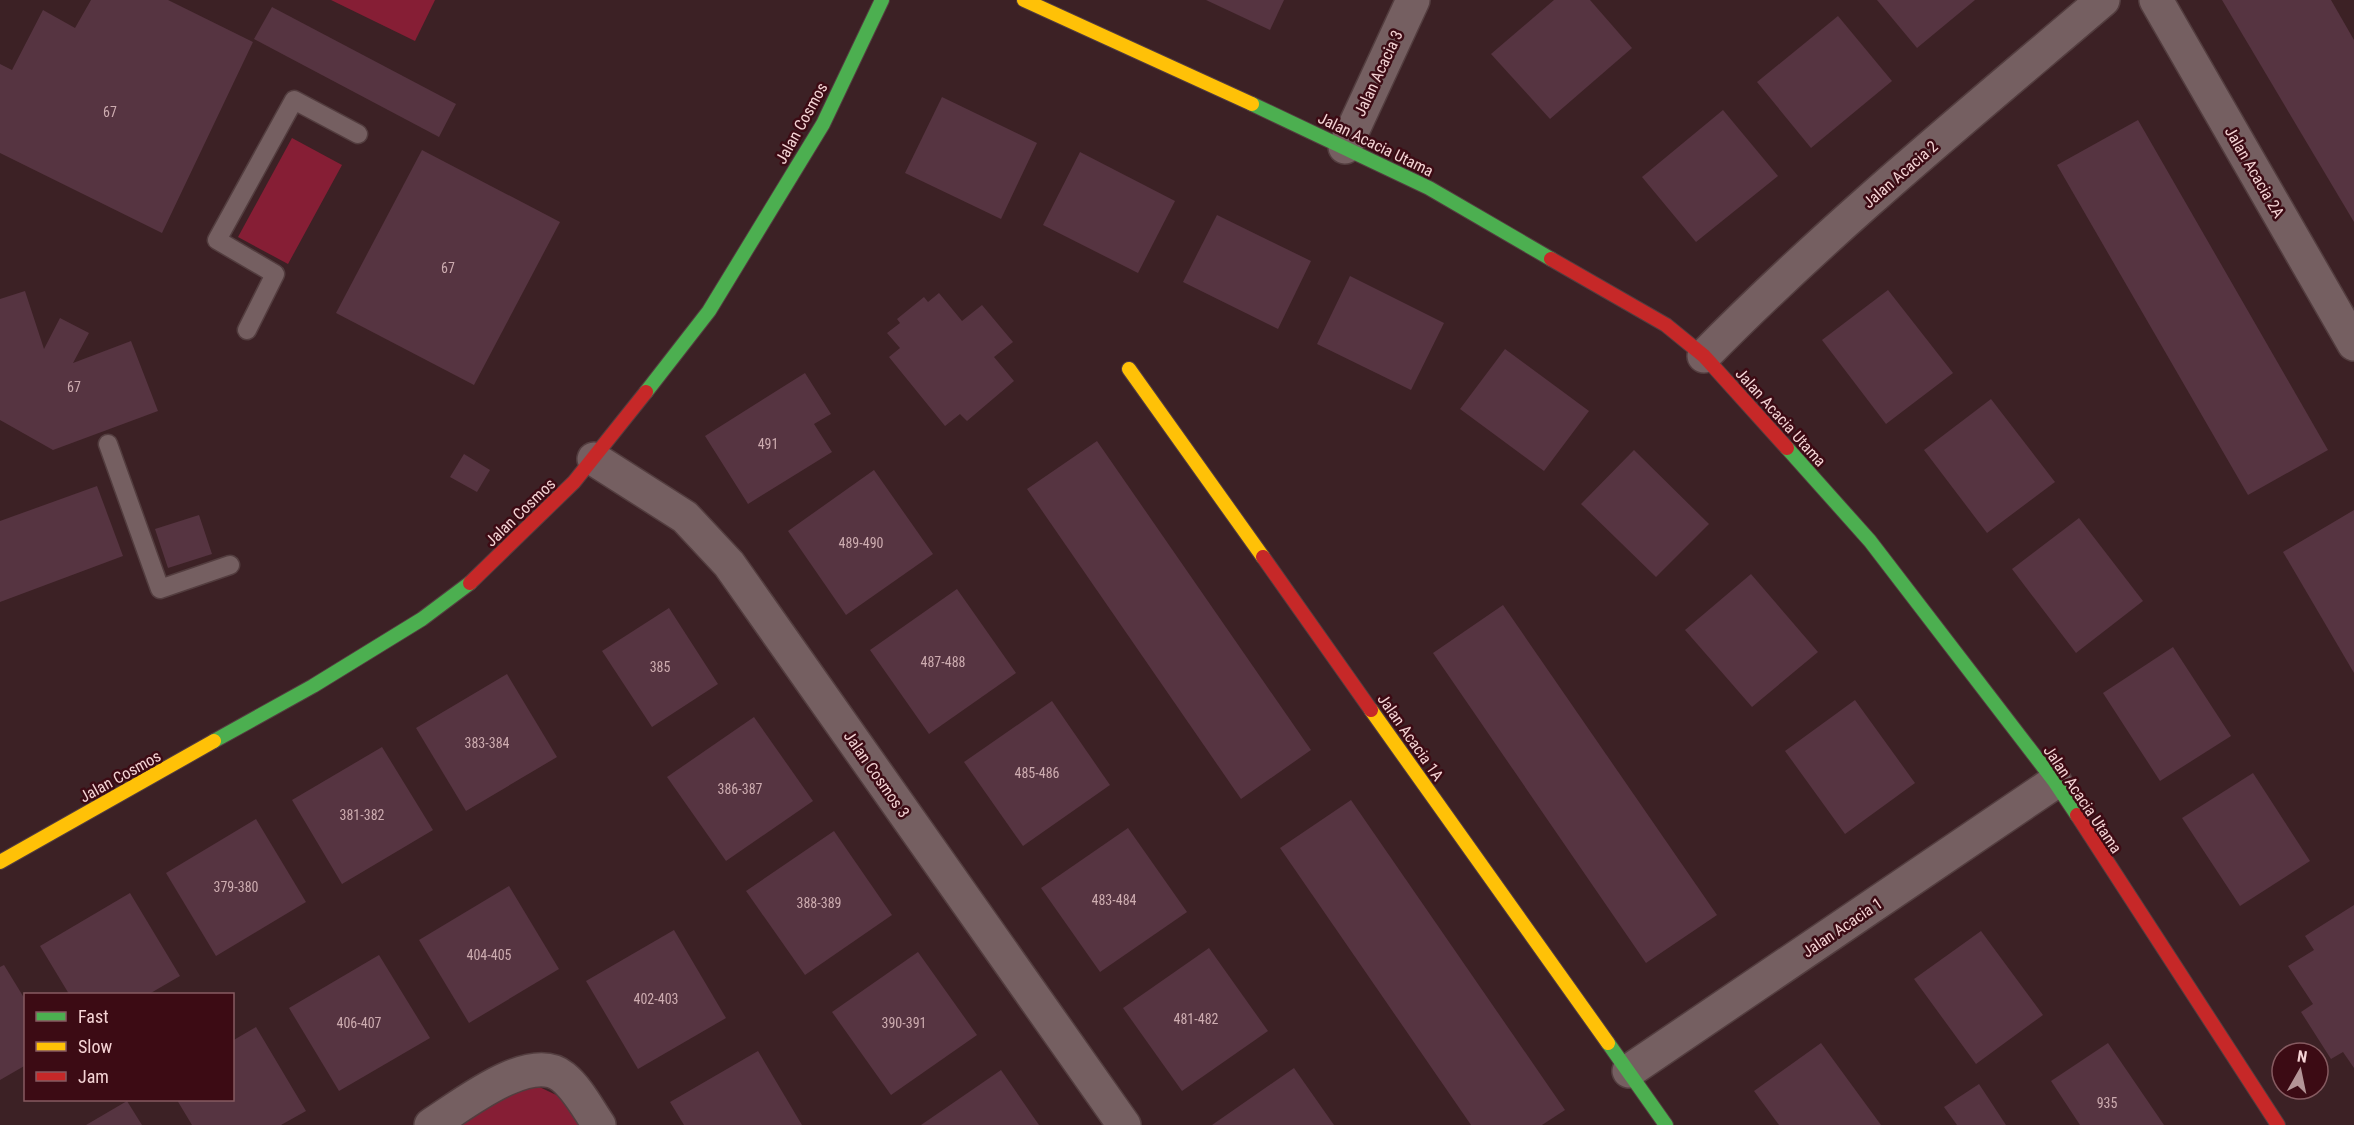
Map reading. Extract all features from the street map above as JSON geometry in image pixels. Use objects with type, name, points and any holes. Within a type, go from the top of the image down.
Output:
[{"type":"street","name":"Jalan Cosmos","points":[[0,862],[313,686],[422,619],[462,591],[487,568],[574,482],[594,459],[709,311],[823,124],[882,0]]},
{"type":"street","name":"Jalan Acacia Utama","points":[[1024,0],[1429,188],[1666,325],[1704,356],[1870,541],[2055,782],[2278,1125]]},
{"type":"street","name":"Jalan Acacia 3","points":[[1344,147],[1413,0]]},
{"type":"street","name":"Jalan Acacia 2","points":[[1704,356],[1739,320],[1881,189],[2103,0]]},
{"type":"street","name":"Jalan Acacia 2A","points":[[2156,0],[2354,344]]},
{"type":"street","name":"Jalan Acacia 1A","points":[[1130,369],[1666,1125]]},
{"type":"street","name":"Jalan Cosmos 3","points":[[594,459],[685,516],[729,564],[1124,1125]]},
{"type":"street","name":"Jalan Acacia 1","points":[[1629,1071],[2055,782]]},
{"type":"street","points":[[431,1125],[512,1075],[539,1069],[562,1076],[580,1096],[599,1125]]},
{"type":"lane","points":[[247,330],[275,274],[217,240],[294,100],[358,134]]},
{"type":"lane","points":[[108,444],[160,589],[230,565]]},
{"type":"shaded area","points":[[331,0],[435,0],[415,41]]},
{"type":"shaded area","points":[[292,138],[342,165],[288,264],[238,237]]},
{"type":"shaded area","points":[[531,1083],[571,1102],[588,1125],[454,1125]]},
{"type":"building","points":[[91,0],[168,0],[253,42],[162,233],[0,153],[0,64],[12,70],[43,10],[75,28]]},
{"type":"building","points":[[1206,0],[1284,0],[1270,30]]},
{"type":"building","points":[[1554,0],[1590,0],[1632,48],[1550,119],[1491,54]]},
{"type":"building","points":[[1877,0],[1975,0],[1917,48]]},
{"type":"building","points":[[2222,0],[2331,0],[2354,40],[2354,222]]},
{"type":"building","points":[[272,7],[456,104],[439,137],[254,39]]},
{"type":"building","points":[[1838,16],[1892,81],[1811,148],[1757,82]]},
{"type":"building","points":[[942,97],[1037,143],[1001,219],[905,173]]},
{"type":"building","points":[[1723,110],[1778,176],[1696,242],[1642,177]]},
{"type":"building","points":[[2138,120],[2328,450],[2248,495],[2057,165]]},
{"type":"building","points":[[422,150],[560,222],[474,385],[336,313]]},
{"type":"building","points":[[1080,152],[1175,201],[1138,273],[1043,225]]},
{"type":"building","points":[[1217,215],[1311,261],[1278,329],[1183,282]]},
{"type":"building","points":[[1350,276],[1444,323],[1411,390],[1317,344]]},
{"type":"building","points":[[1888,290],[1953,373],[1886,424],[1822,340]]},
{"type":"building","points":[[25,291],[44,349],[60,318],[89,333],[73,363],[131,341],[158,411],[53,450],[0,420],[0,299]]},
{"type":"building","points":[[939,293],[962,321],[982,305],[1013,342],[994,357],[1014,381],[967,421],[960,414],[945,426],[889,357],[900,348],[887,333],[900,323],[897,319],[924,297],[928,302]]},
{"type":"building","points":[[1505,349],[1589,411],[1544,471],[1460,409]]},
{"type":"building","points":[[805,373],[831,414],[814,424],[832,452],[748,504],[705,436]]},
{"type":"building","points":[[1991,399],[2055,482],[1987,533],[1924,450]]},
{"type":"building","points":[[1097,441],[1311,750],[1241,799],[1027,489]]},
{"type":"building","points":[[1634,450],[1709,524],[1656,577],[1581,504]]},
{"type":"building","points":[[464,454],[490,470],[477,492],[450,477]]},
{"type":"building","points":[[874,470],[933,554],[846,615],[788,531]]},
{"type":"building","points":[[97,486],[123,556],[0,602],[0,521]]},
{"type":"building","points":[[2354,510],[2354,673],[2283,552]]},
{"type":"building","points":[[199,515],[212,554],[168,568],[155,529]]},
{"type":"building","points":[[2079,518],[2143,601],[2076,653],[2012,569]]},
{"type":"building","points":[[1751,574],[1818,652],[1752,707],[1685,630]]},
{"type":"building","points":[[957,589],[1016,673],[929,734],[870,650]]},
{"type":"building","points":[[1503,605],[1717,915],[1646,963],[1433,653]]},
{"type":"building","points":[[669,608],[718,684],[652,727],[602,651]]},
{"type":"building","points":[[2173,647],[2231,736],[2160,781],[2103,693]]},
{"type":"building","points":[[507,674],[557,757],[466,811],[416,728]]},
{"type":"building","points":[[1855,700],[1915,783],[1845,834],[1785,751]]},
{"type":"building","points":[[1052,701],[1110,785],[1023,846],[964,762]]},
{"type":"building","points":[[754,717],[813,801],[726,861],[667,777]]},
{"type":"building","points":[[382,747],[433,830],[342,884],[292,800]]},
{"type":"building","points":[[2253,773],[2310,861],[2240,906],[2182,818]]},
{"type":"building","points":[[1351,800],[1565,1110],[1542,1125],[1471,1125],[1280,848]]},
{"type":"building","points":[[256,819],[306,902],[216,956],[166,873]]},
{"type":"building","points":[[1128,828],[1187,912],[1100,972],[1041,888]]},
{"type":"building","points":[[834,831],[892,915],[805,975],[746,891]]},
{"type":"building","points":[[509,886],[559,969],[469,1023],[419,940]]},
{"type":"building","points":[[130,893],[180,976],[151,993],[68,993],[40,946]]},
{"type":"building","points":[[2354,905],[2354,1068],[2343,1052],[2331,1059],[2330,1041],[2320,1041],[2301,1012],[2313,1004],[2288,966],[2314,950],[2305,936]]},
{"type":"building","points":[[674,930],[726,1018],[638,1069],[586,981]]},
{"type":"building","points":[[1981,931],[2043,1015],[1976,1064],[1914,979]]},
{"type":"building","points":[[1209,948],[1268,1031],[1182,1091],[1123,1008]]},
{"type":"building","points":[[918,952],[977,1035],[891,1095],[832,1012]]},
{"type":"building","points":[[379,955],[430,1038],[339,1091],[289,1008]]},
{"type":"building","points":[[4,965],[24,998],[24,1066],[0,1080],[0,967]]},
{"type":"building","points":[[256,1027],[306,1111],[281,1125],[192,1125],[178,1101],[234,1101],[234,1040]]},
{"type":"building","points":[[1821,1043],[1881,1125],[1779,1125],[1754,1091]]},
{"type":"building","points":[[2108,1043],[2164,1125],[2080,1125],[2051,1081]]},
{"type":"building","points":[[758,1051],[802,1125],[684,1125],[670,1102]]},
{"type":"building","points":[[1294,1068],[1334,1125],[1212,1125]]},
{"type":"building","points":[[1001,1070],[1039,1125],[921,1125]]},
{"type":"building","points":[[1979,1084],[2006,1125],[1957,1125],[1944,1107]]},
{"type":"building","points":[[127,1101],[142,1125],[86,1125]]},
{"type":"traffic: fast","points":[[646,392],[709,311],[823,124],[882,0]]},
{"type":"traffic: fast","points":[[1252,104],[1429,188],[1551,259]]},
{"type":"traffic: fast","points":[[1787,448],[1870,541],[2055,782],[2077,815]]},
{"type":"traffic: fast","points":[[214,741],[313,686],[422,619],[470,583]]},
{"type":"traffic: fast","points":[[1608,1043],[1666,1125]]},
{"type":"traffic: slow","points":[[1024,0],[1252,104]]},
{"type":"traffic: slow","points":[[1129,369],[1263,557]]},
{"type":"traffic: slow","points":[[1371,710],[1608,1043]]},
{"type":"traffic: slow","points":[[0,862],[214,741]]},
{"type":"traffic: jam","points":[[1551,259],[1666,325],[1704,356],[1787,448]]},
{"type":"traffic: jam","points":[[470,583],[574,482],[646,392]]},
{"type":"traffic: jam","points":[[1263,557],[1371,710]]},
{"type":"traffic: jam","points":[[2077,815],[2278,1125]]}]
